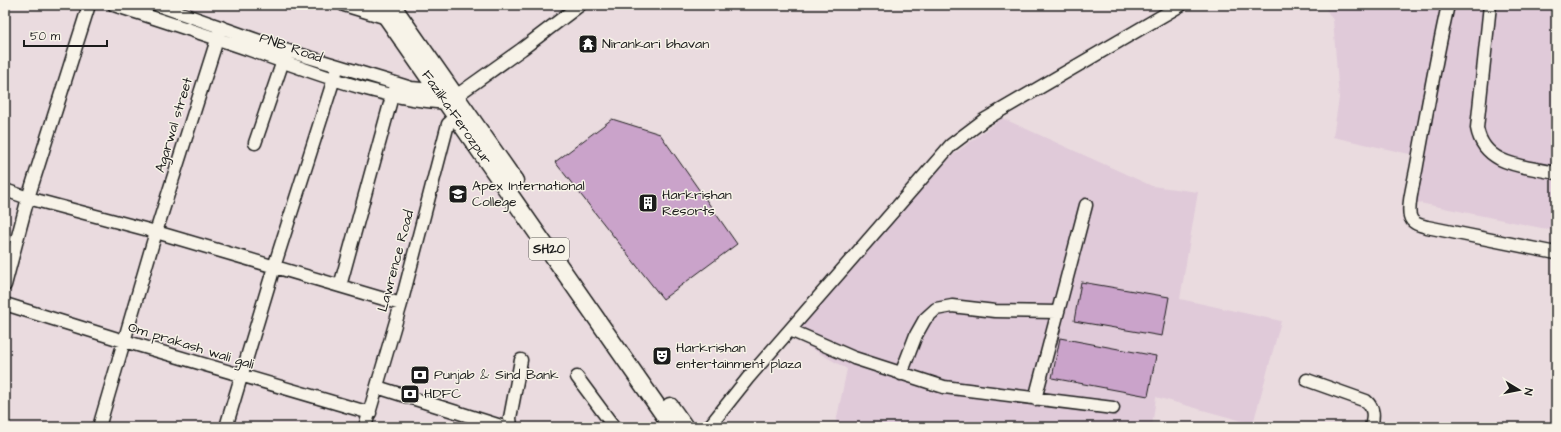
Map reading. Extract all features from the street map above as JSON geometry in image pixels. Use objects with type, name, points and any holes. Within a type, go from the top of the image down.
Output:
[{"type":"main road","name":"Fazilka-Ferozpur","points":[[386,9],[454,102],[685,427]]},
{"type":"main road","name":"Fazilka-Ferozpur","points":[[454,102],[672,427]]},
{"type":"street","points":[[5,285],[28,198],[88,5]]},
{"type":"street","name":"PNB Road","points":[[114,5],[285,50],[454,102]]},
{"type":"street","name":"PNB Road","points":[[158,5],[177,8],[219,33],[283,62],[334,79],[392,96],[454,102]]},
{"type":"street","points":[[344,5],[386,9]]},
{"type":"street","points":[[454,102],[580,5]]},
{"type":"street","points":[[709,427],[790,330],[950,145],[984,120],[1181,5]]},
{"type":"street","points":[[1448,5],[1435,64],[1421,142],[1410,218],[1413,222],[1427,227],[1556,253]]},
{"type":"street","points":[[1490,5],[1477,128],[1479,138],[1484,147],[1504,162],[1556,173]]},
{"type":"street","name":"Agarwal street","points":[[99,427],[156,232],[219,33]]},
{"type":"street","points":[[255,143],[283,62],[285,50]]},
{"type":"street","points":[[226,427],[274,267],[338,66]]},
{"type":"street","points":[[340,286],[395,83]]},
{"type":"street","name":"Lawrence Road","points":[[365,427],[401,304],[454,102]]},
{"type":"street","points":[[5,190],[28,198],[156,232],[401,304]]},
{"type":"street","points":[[1034,399],[1086,205]]},
{"type":"street","name":"Om prakash wali gali","points":[[5,304],[241,376],[370,413]]},
{"type":"street","points":[[901,374],[916,335],[925,319],[936,309],[952,306],[995,311],[1057,312]]},
{"type":"street","points":[[790,330],[854,358],[944,387],[1113,408]]},
{"type":"street","points":[[511,427],[510,418],[521,360]]},
{"type":"street","points":[[576,378],[614,427]]},
{"type":"street","points":[[1308,380],[1366,401],[1372,406],[1373,418],[1371,427]]},
{"type":"street","points":[[377,387],[504,427]]},
{"type":"shaded area","points":[[1323,5],[1556,5],[1556,231],[1405,200],[1414,155],[1333,137],[1339,98],[1333,20]]},
{"type":"shaded area","points":[[1002,118],[1152,186],[1198,192],[1180,299],[1281,321],[1253,424],[1156,397],[1152,427],[835,427],[847,369],[786,334],[953,155]]},
{"type":"building","name":"Harkrishan Resorts","points":[[612,119],[660,134],[737,244],[663,299],[555,162]]},
{"type":"building","points":[[1081,282],[1169,297],[1162,336],[1074,321]]},
{"type":"building","points":[[1060,338],[1156,356],[1148,396],[1052,378]]},
{"type":"place","name":"Nirankari bhavan","points":[[588,44]]},
{"type":"place","name":"Apex International College","points":[[458,194]]},
{"type":"place","name":"Harkrishan Resorts","points":[[648,203]]},
{"type":"place","name":"Harkrishan entertainment plaza","points":[[662,356]]},
{"type":"place","name":"Punjab & Sind Bank","points":[[420,375]]},
{"type":"place","name":"HDFC","points":[[410,394]]}]
